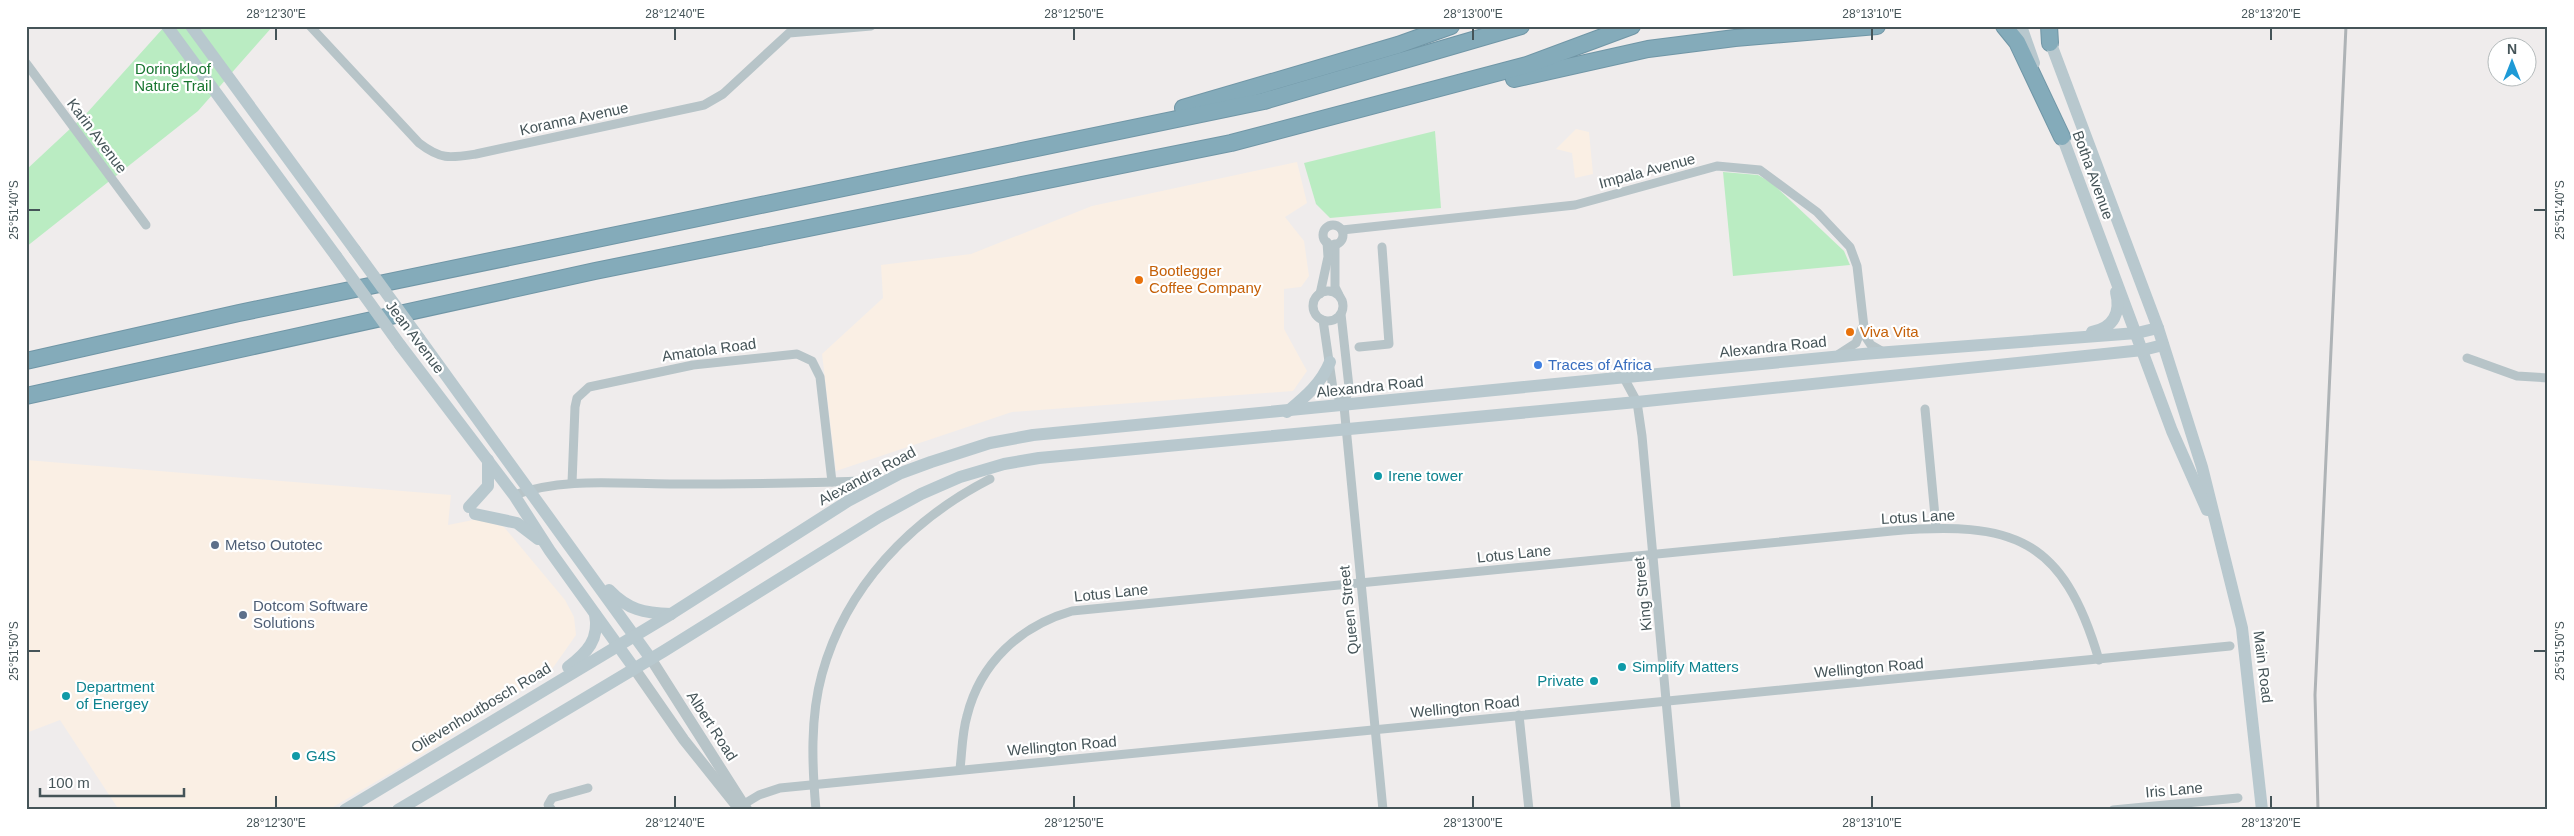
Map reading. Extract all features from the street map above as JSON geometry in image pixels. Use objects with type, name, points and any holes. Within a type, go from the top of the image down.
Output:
[{"type":"highway","points":[[1073,140],[1398,45],[1451,26]]},
{"type":"highway","points":[[26,361],[258,309],[1264,101],[1521,26]]},
{"type":"highway","points":[[26,396],[586,273],[1231,142],[1324,120],[1527,65],[1632,26]]},
{"type":"highway","points":[[1324,120],[1380,113],[1553,69],[1648,49],[1735,38],[1877,26]]},
{"type":"highway","points":[[2004,26],[2017,42],[2062,137]]},
{"type":"main road","name":"Jean Avenue","points":[[168,26],[400,346],[514,495],[550,551],[634,668]]},
{"type":"main road","name":"Jean Avenue","points":[[191,26],[651,659]]},
{"type":"main road","name":"Botha Avenue","points":[[2021,26],[2105,255],[2143,350]]},
{"type":"main road","name":"Botha Avenue","points":[[2045,26],[2050,34],[2163,345]]},
{"type":"main road","points":[[2043,340],[2102,330],[2114,319],[2118,303],[2105,255]]},
{"type":"main road","name":"Alexandra Road","points":[[635,635],[848,501],[901,473],[960,451],[1032,435],[1287,412],[1884,352],[2137,333],[2158,328]]},
{"type":"main road","points":[[398,810],[651,659],[870,522],[921,494],[983,469],[1039,458],[1637,402],[2143,350],[2163,345]]},
{"type":"main road","name":"Main Road","points":[[2163,345],[2202,467],[2216,531]]},
{"type":"main road","points":[[1971,346],[1984,351],[2014,351],[2022,363]]},
{"type":"main road","name":"Main Road","points":[[2143,350],[2172,430],[2216,531],[2231,577],[2242,628],[2262,810]]},
{"type":"main road","points":[[1287,412],[1309,394],[1324,377],[1330,362]]},
{"type":"main road","points":[[488,460],[488,486],[472,510],[517,523],[550,551]]},
{"type":"main road","points":[[578,557],[626,606],[637,611],[671,614]]},
{"type":"main road","points":[[501,715],[588,650],[596,635],[595,612]]},
{"type":"main road","name":"Olievenhoutbosch Road","points":[[346,810],[635,635]]},
{"type":"street","name":"Koranna Avenue","points":[[310,26],[419,143],[445,158],[476,154],[704,105],[723,94],[788,30],[871,26]]},
{"type":"street","name":"Karin Avenue","points":[[27,66],[146,225]]},
{"type":"street","name":"Impala Avenue","points":[[1342,230],[1575,205],[1717,166],[1739,166],[1768,175],[1817,212],[1847,242],[1857,266],[1862,327],[1871,345],[1884,352]]},
{"type":"street","points":[[1331,243],[1341,240],[1342,230],[1334,225],[1327,227],[1323,234],[1331,243],[1335,287],[1343,306],[1341,314],[1349,387],[1344,406]]},
{"type":"street","points":[[1331,243],[1320,294],[1314,303],[1314,308],[1318,317],[1323,320],[1335,319],[1341,314]]},
{"type":"street","points":[[1359,347],[1389,344],[1382,247]]},
{"type":"street","points":[[1320,294],[1328,291],[1340,297]]},
{"type":"street","points":[[1323,320],[1333,389],[1344,406]]},
{"type":"street","points":[[1832,357],[1856,343],[1862,327]]},
{"type":"street","name":"Amatola Road","points":[[572,483],[575,407],[577,398],[589,387],[693,365],[796,354],[812,361],[820,377],[832,482]]},
{"type":"street","points":[[2467,358],[2517,376],[2548,378]]},
{"type":"street","name":"King Street","points":[[1624,378],[1637,402],[1668,701],[1676,810]]},
{"type":"street","name":"Queen Street","points":[[1344,406],[1383,810]]},
{"type":"street","points":[[1925,409],[1936,527]]},
{"type":"street","points":[[816,810],[813,785],[815,718],[821,676],[835,636],[851,604],[888,554],[913,530],[939,509],[990,479]]},
{"type":"street","name":"Alexandra Road","points":[[514,495],[529,490],[572,483],[799,485],[858,481]]},
{"type":"street","name":"Lotus Lane","points":[[960,769],[966,718],[980,680],[1006,647],[1045,620],[1072,611],[1653,554],[1936,527],[1974,528],[2001,533],[2017,539],[2054,568],[2081,608],[2099,660]]},
{"type":"street","name":"Wellington Road","points":[[742,808],[774,790],[813,785],[960,769],[2230,646]]},
{"type":"street","name":"Albert Road","points":[[651,659],[742,808]]},
{"type":"street","name":"Albert Road","points":[[634,668],[684,740],[742,808]]},
{"type":"street","points":[[1520,715],[1529,810]]},
{"type":"street","points":[[552,810],[548,805],[552,798],[588,788]]},
{"type":"street","name":"Iris Lane","points":[[2113,810],[2238,798]]},
{"type":"shaded area","points":[[1576,129],[1589,132],[1593,174],[1575,178],[1572,153],[1556,149]]},
{"type":"shaded area","points":[[1297,162],[1307,203],[1285,217],[1304,241],[1309,276],[1301,287],[1284,289],[1284,329],[1307,371],[1293,391],[1012,412],[836,471],[822,354],[883,298],[881,265],[971,254],[1092,206]]},
{"type":"shaded area","points":[[26,460],[451,495],[448,525],[478,519],[504,527],[565,600],[574,617],[576,635],[550,672],[418,757],[328,810],[119,810],[60,720],[26,733]]},
{"type":"green space","name":"Doringkloof Nature Trail","points":[[165,26],[273,26],[198,111],[26,247],[26,170],[86,114]]},
{"type":"green space","points":[[1435,131],[1441,208],[1330,218],[1316,204],[1304,163]]},
{"type":"green space","points":[[1723,172],[1758,175],[1772,183],[1844,251],[1850,265],[1733,276]]},
{"type":"railway","points":[[2318,810],[2315,695],[2346,26]]},
{"type":"place","name":"Bootlegger Coffee Company","points":[[1139,280]]},
{"type":"place","name":"Viva Vita","points":[[1850,332]]},
{"type":"place","name":"Traces of Africa","points":[[1538,365]]},
{"type":"place","name":"Irene tower","points":[[1378,476]]},
{"type":"place","name":"Metso Outotec","points":[[215,545]]},
{"type":"place","name":"Dotcom Software Solutions","points":[[243,615]]},
{"type":"place","name":"Simplify Matters","points":[[1622,667]]},
{"type":"place","name":"Private","points":[[1594,681]]},
{"type":"place","name":"Department of Energey","points":[[66,696]]},
{"type":"place","name":"G4S","points":[[296,756]]}]
